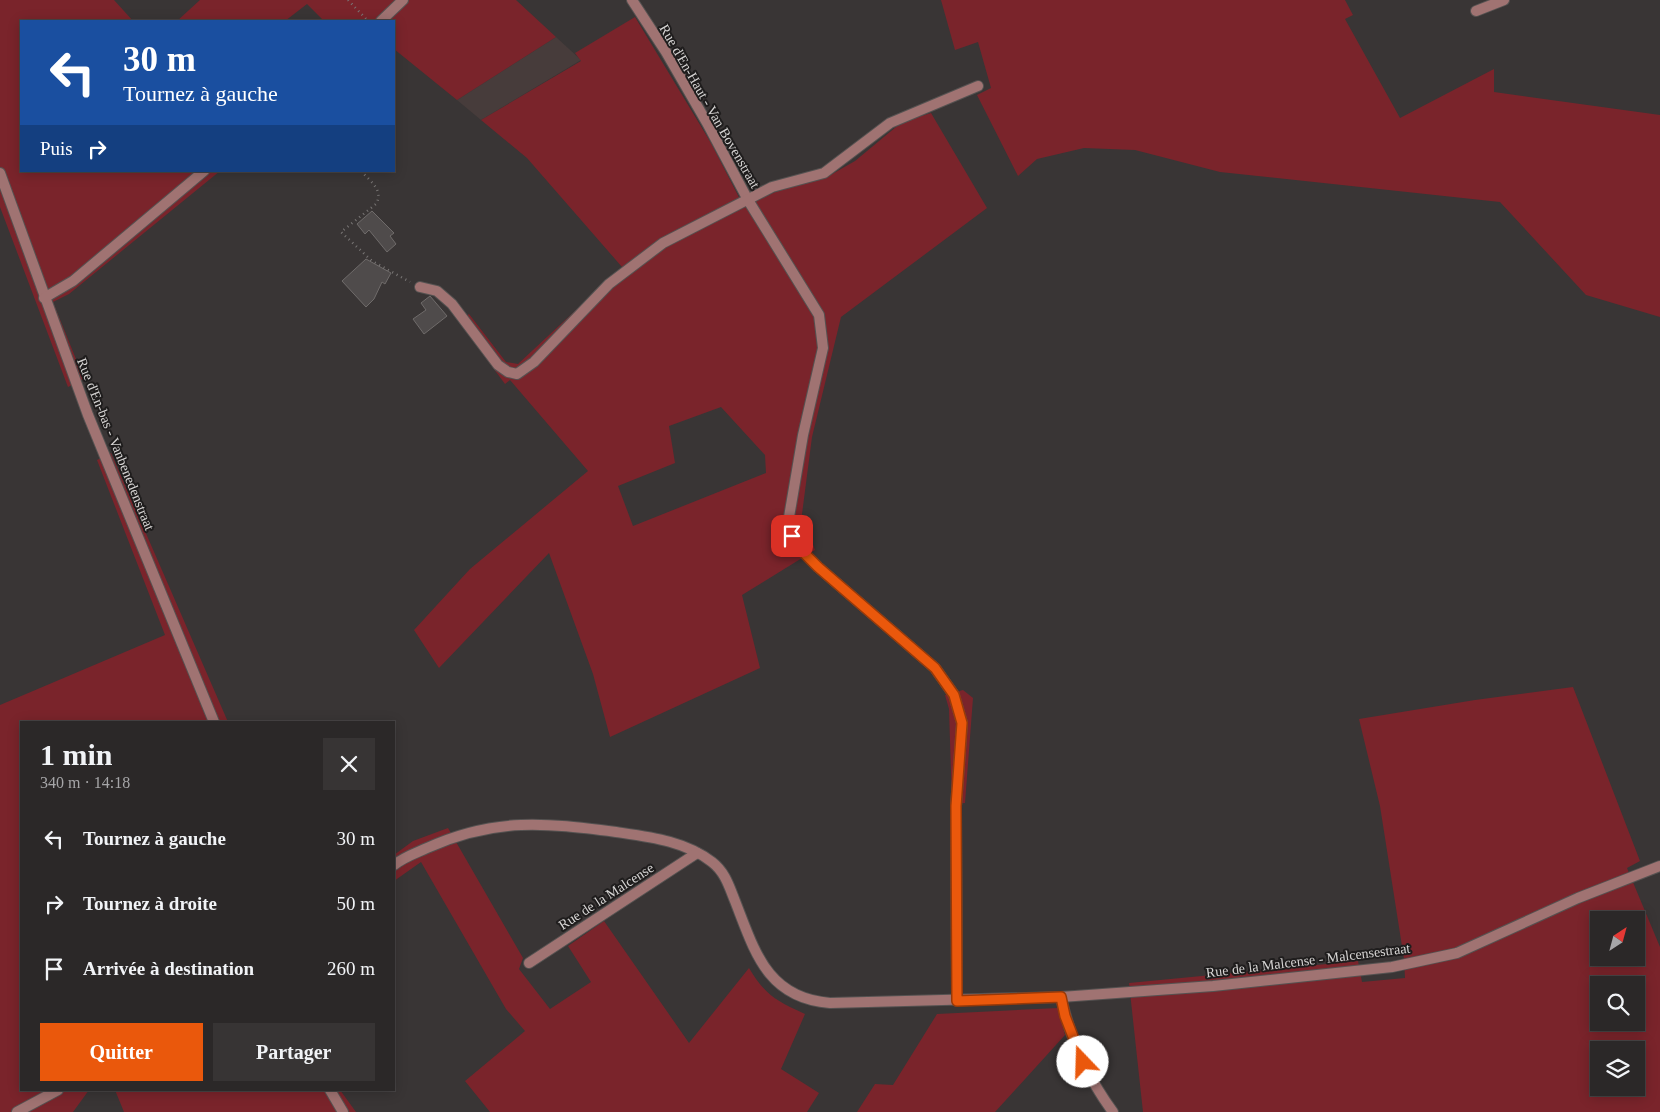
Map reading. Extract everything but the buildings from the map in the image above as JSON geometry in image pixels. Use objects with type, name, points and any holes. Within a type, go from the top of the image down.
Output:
[{"type":"street","points":[[382,20],[403,0]]},
{"type":"street","name":"Rue d'En-Haut - Van Bovenstraat","points":[[632,0],[707,122],[748,200],[819,315],[823,348],[803,435],[789,517],[792,536],[801,550],[818,567],[935,668],[954,695],[962,723],[956,806],[957,1001]]},
{"type":"street","points":[[1476,11],[1504,0]]},
{"type":"street","name":"Rue d'En-Haut - Van Bovenstraat","points":[[420,287],[437,292],[452,304],[498,365],[508,372],[517,374],[534,362],[609,284],[663,243],[772,187],[824,173],[890,123],[978,86]]},
{"type":"street","points":[[44,298],[73,281],[203,172]]},
{"type":"street","name":"Rue d'En-bas - Vanbenedenstraat","points":[[0,173],[88,415],[214,721]]},
{"type":"street","name":"Rue de la Malcense - Malcensestraat","points":[[395,864],[435,844],[468,832],[503,825],[543,823],[653,837],[697,852],[713,863],[726,877],[760,962],[774,981],[797,996],[813,1002],[830,1003],[1061,997],[1213,986],[1392,967],[1457,953],[1578,898],[1660,866]]},
{"type":"street","name":"Rue de la Malcense","points":[[529,963],[697,852]]},
{"type":"street","points":[[1061,997],[1065,1016],[1087,1072],[1113,1112]]},
{"type":"street","points":[[17,1112],[56,1091]]},
{"type":"street","points":[[331,1091],[343,1112]]},
{"type":"path","points":[[348,0],[367,20]]},
{"type":"path","points":[[362,172],[375,186],[379,193],[379,198],[376,204],[341,232],[372,260],[420,287]]},
{"type":"shaded area","points":[[0,0],[114,0],[132,20],[20,20],[20,172],[219,172],[69,294],[53,302],[84,379],[68,387],[0,207]]},
{"type":"shaded area","points":[[200,0],[516,0],[556,37],[457,100],[395,50],[395,20],[323,20],[307,4],[286,20],[178,20]]},
{"type":"shaded area","points":[[941,0],[1345,0],[1353,15],[1345,19],[1400,118],[1494,69],[1494,92],[1660,115],[1660,317],[1586,295],[1500,202],[1220,172],[1135,150],[1084,148],[1037,159],[1018,176],[977,95],[991,88],[978,42],[955,50]]},
{"type":"shaded area","points":[[635,17],[711,143],[744,207],[775,192],[827,177],[855,161],[902,122],[931,113],[987,208],[841,317],[812,437],[802,514],[815,550],[742,595],[760,668],[610,737],[593,674],[549,553],[439,668],[414,630],[470,569],[588,471],[510,380],[505,384],[459,322],[469,314],[506,362],[518,364],[622,267],[527,158],[481,120],[581,61],[575,53]],"holes":[[[721,407],[765,455],[766,473],[633,526],[618,486],[675,463],[669,426]]]},
{"type":"shaded area","points":[[556,37],[581,60],[481,120],[457,100]]},
{"type":"shaded area","points":[[111,453],[228,721],[20,721],[20,1091],[88,1091],[73,1112],[0,1112],[0,705],[165,635],[97,460]]},
{"type":"shaded area","points":[[1573,687],[1640,861],[1627,868],[1645,911],[1590,911],[1590,966],[1645,966],[1645,911],[1660,947],[1660,1112],[1143,1112],[1129,983],[1358,961],[1362,982],[1405,978],[1404,959],[1380,806],[1359,719],[1475,700]]},
{"type":"shaded area","points":[[963,690],[973,698],[965,803],[952,804],[949,709],[945,695]]},
{"type":"shaded area","points":[[448,828],[523,958],[519,969],[550,1009],[591,982],[568,946],[604,921],[689,1043],[749,968],[760,985],[772,996],[805,1014],[781,1069],[819,1093],[807,1112],[490,1112],[465,1081],[525,1031],[506,1009],[421,862],[395,880],[395,854],[413,841]]},
{"type":"shaded area","points":[[1058,1008],[1065,1035],[995,1112],[857,1112],[875,1084],[893,1085],[937,1014]]},
{"type":"shaded area","points":[[115,1091],[341,1091],[356,1112],[124,1112]]},
{"type":"route","points":[[792,536],[801,550],[818,567],[876,615],[935,668],[954,695],[962,723],[956,806],[957,1001],[1061,997],[1065,1016],[1083,1062]]}]
